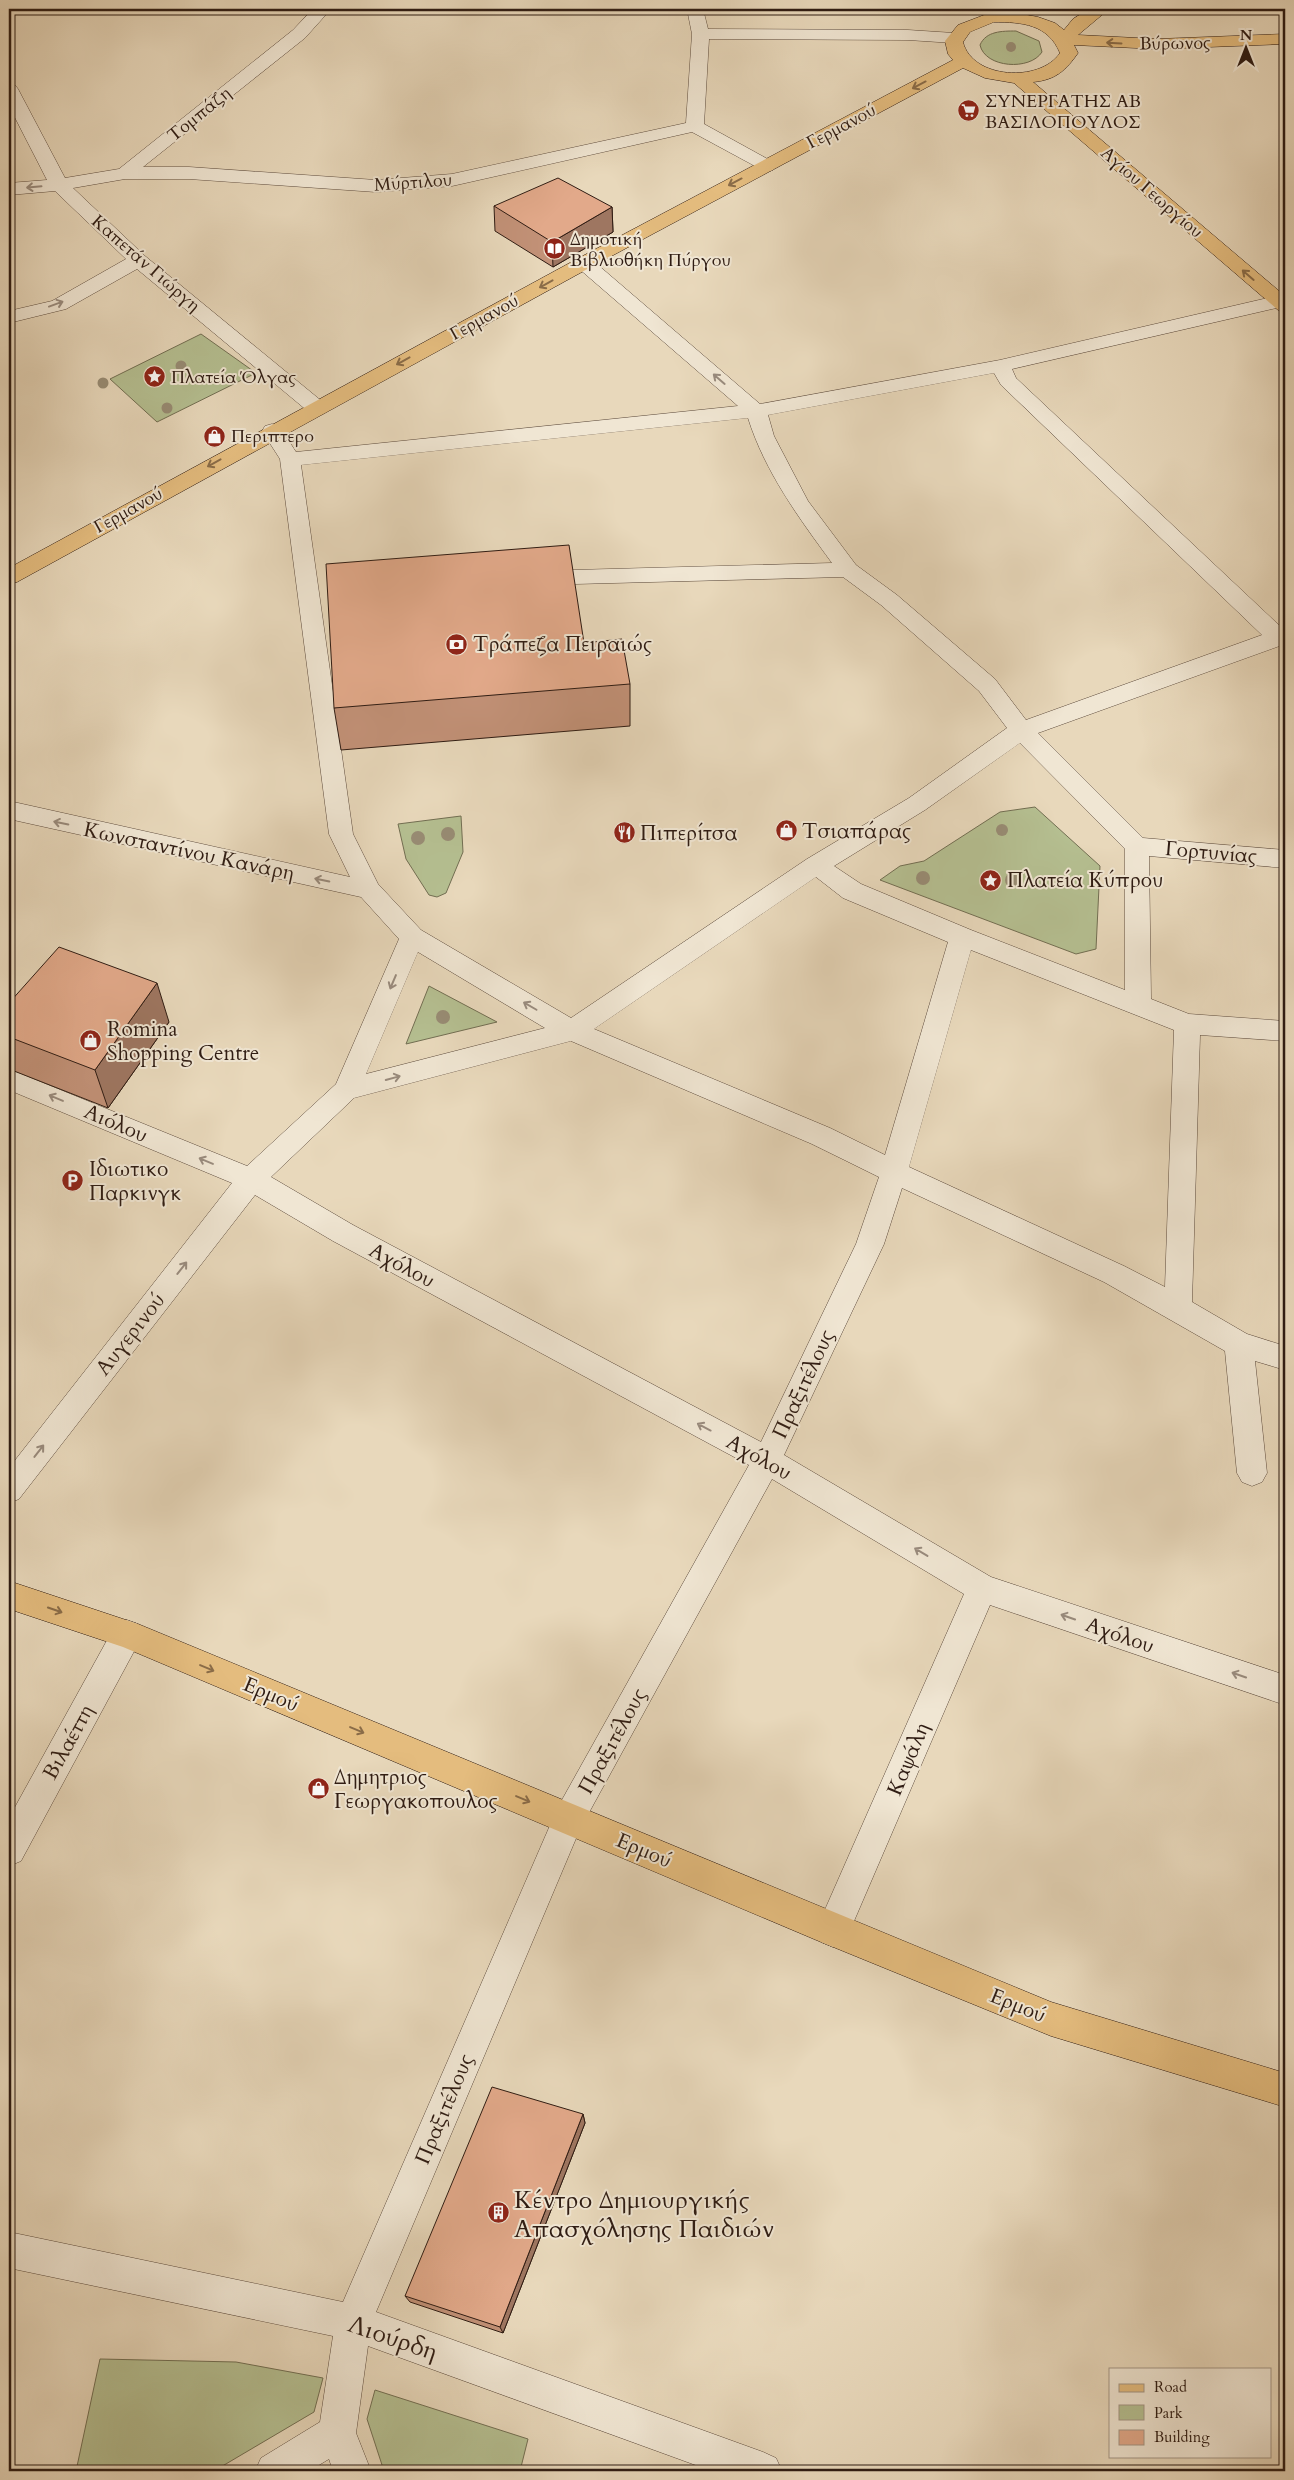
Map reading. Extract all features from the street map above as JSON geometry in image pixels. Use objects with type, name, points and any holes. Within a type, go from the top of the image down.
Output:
[{"type":"main road","points":[[1065,39],[1080,23],[1100,9]]},
{"type":"main road","points":[[1014,17],[1035,21],[1053,28],[1065,39],[1069,52],[1061,65],[1043,74],[1018,78],[997,76],[977,71],[962,62],[954,50],[954,38],[968,18],[1014,17]]},
{"type":"main road","name":"Βύρωνος","points":[[1065,39],[1157,44],[1285,39]]},
{"type":"main road","name":"Γερμανού","points":[[9,577],[272,431],[962,62]]},
{"type":"main road","name":"Αγίου Γεωργίου","points":[[1018,78],[1283,303]]},
{"type":"main road","name":"Ερμού","points":[[9,1595],[127,1634],[833,1930],[1051,2019],[1285,2090]]},
{"type":"street","name":"Τομπάζη","points":[[9,189],[59,185],[125,174],[298,34],[322,9]]},
{"type":"street","points":[[695,9],[701,34],[695,126],[766,166]]},
{"type":"street","points":[[701,34],[908,35],[954,38]]},
{"type":"street","name":"Καπετάν Γιώργη","points":[[9,89],[59,185],[138,260],[317,408]]},
{"type":"street","name":"Μύρτιλου","points":[[125,174],[189,174],[376,186],[452,180],[695,126]]},
{"type":"street","points":[[9,317],[59,305],[138,260]]},
{"type":"street","points":[[584,263],[756,410],[764,436],[799,503],[848,570],[889,600],[987,685],[1021,730],[1137,846],[1138,1006]]},
{"type":"street","points":[[290,459],[756,410],[1000,366],[1283,303]]},
{"type":"street","points":[[346,1090],[572,1031],[816,865],[918,804],[1021,730],[1282,636],[1008,381],[1000,366]]},
{"type":"street","points":[[272,431],[290,459],[316,585],[341,834],[370,890],[412,938],[572,1031],[821,1136],[1114,1274],[1178,1308],[1239,1344],[1285,1358]]},
{"type":"street","points":[[521,578],[848,570]]},
{"type":"street","name":"Κωνσταντίνου Κανάρη","points":[[9,810],[370,890]]},
{"type":"street","name":"Γορτυνίας","points":[[1137,846],[1285,859]]},
{"type":"street","points":[[816,865],[852,891],[962,937],[1187,1024],[1285,1031]]},
{"type":"street","name":"Πραξιτέλους","points":[[337,2434],[353,2322],[569,1818],[767,1460],[870,1244],[894,1172],[962,937]]},
{"type":"street","points":[[346,1090],[412,938]]},
{"type":"street","points":[[1178,1308],[1187,1024]]},
{"type":"street","name":"Αιόλου","points":[[9,1079],[251,1179]]},
{"type":"street","name":"Αυγερινού","points":[[9,1490],[251,1179],[346,1090]]},
{"type":"street","name":"Αχόλου","points":[[251,1179],[343,1232],[767,1460],[982,1588],[1285,1690]]},
{"type":"street","points":[[1239,1344],[1252,1473]]},
{"type":"street","name":"Καψάλη","points":[[833,1930],[982,1588]]},
{"type":"street","name":"Βιλαέττη","points":[[9,1850],[127,1634]]},
{"type":"street","name":"Λιούρδη","points":[[9,2250],[353,2322],[763,2471]]},
{"type":"street","points":[[274,2471],[337,2434],[352,2471]]},
{"type":"green space","points":[[1016,31],[1039,41],[1042,52],[1036,58],[1028,62],[1008,64],[990,58],[984,53],[980,45],[990,34]]},
{"type":"green space","points":[[201,334],[256,373],[157,422],[110,379]]},
{"type":"green space","name":"Πλατεία Κύπρου","points":[[1035,807],[1100,866],[1096,949],[1076,954],[880,880],[900,866],[924,861],[1000,812]]},
{"type":"green space","points":[[461,816],[463,852],[446,893],[437,897],[429,895],[406,859],[398,824]]},
{"type":"green space","points":[[429,986],[497,1022],[406,1044]]},
{"type":"green space","points":[[100,2359],[236,2362],[323,2378],[314,2412],[214,2471],[76,2471]]},
{"type":"green space","points":[[375,2390],[528,2439],[520,2471],[384,2471],[367,2419]]},
{"type":"building","points":[[558,178],[612,207],[552,242],[494,206]]},
{"type":"building","name":"Τράπεζα Πειραιώς","points":[[569,545],[584,643],[622,639],[630,684],[334,708],[326,564]]},
{"type":"building","points":[[59,947],[157,983],[95,1070],[9,1037],[9,1003]]},
{"type":"building","name":"Κέντρο Δημιουργικής Απασχόλησης Παιδιών","points":[[492,2087],[583,2114],[500,2327],[405,2296]]},
{"type":"place","name":"ΣΥΝΕΡΓΑΤΗΣ ΑΒ ΒΑΣΙΛΟΠΟΥΛΟΣ","points":[[969,111]]},
{"type":"place","name":"Δημοτική Βιβλιοθήκη Πύργου","points":[[554,249]]},
{"type":"place","name":"Πλατεία Όλγας","points":[[155,377]]},
{"type":"place","name":"Περιπτερο","points":[[215,436]]},
{"type":"place","name":"Τράπεζα Πειραιώς","points":[[457,644]]},
{"type":"place","name":"Τσιαπάρας","points":[[786,831]]},
{"type":"place","name":"Πιπερίτσα","points":[[624,833]]},
{"type":"place","name":"Πλατεία Κύπρου","points":[[991,880]]},
{"type":"place","name":"Romina Shopping Centre","points":[[91,1041]]},
{"type":"place","name":"Ιδιωτικο Παρκινγκ","points":[[73,1181]]},
{"type":"place","name":"Δημητριος Γεωργακοπουλος","points":[[318,1789]]},
{"type":"place","name":"Κέντρο Δημιουργικής Απασχόλησης Παιδιών","points":[[498,2213]]}]
